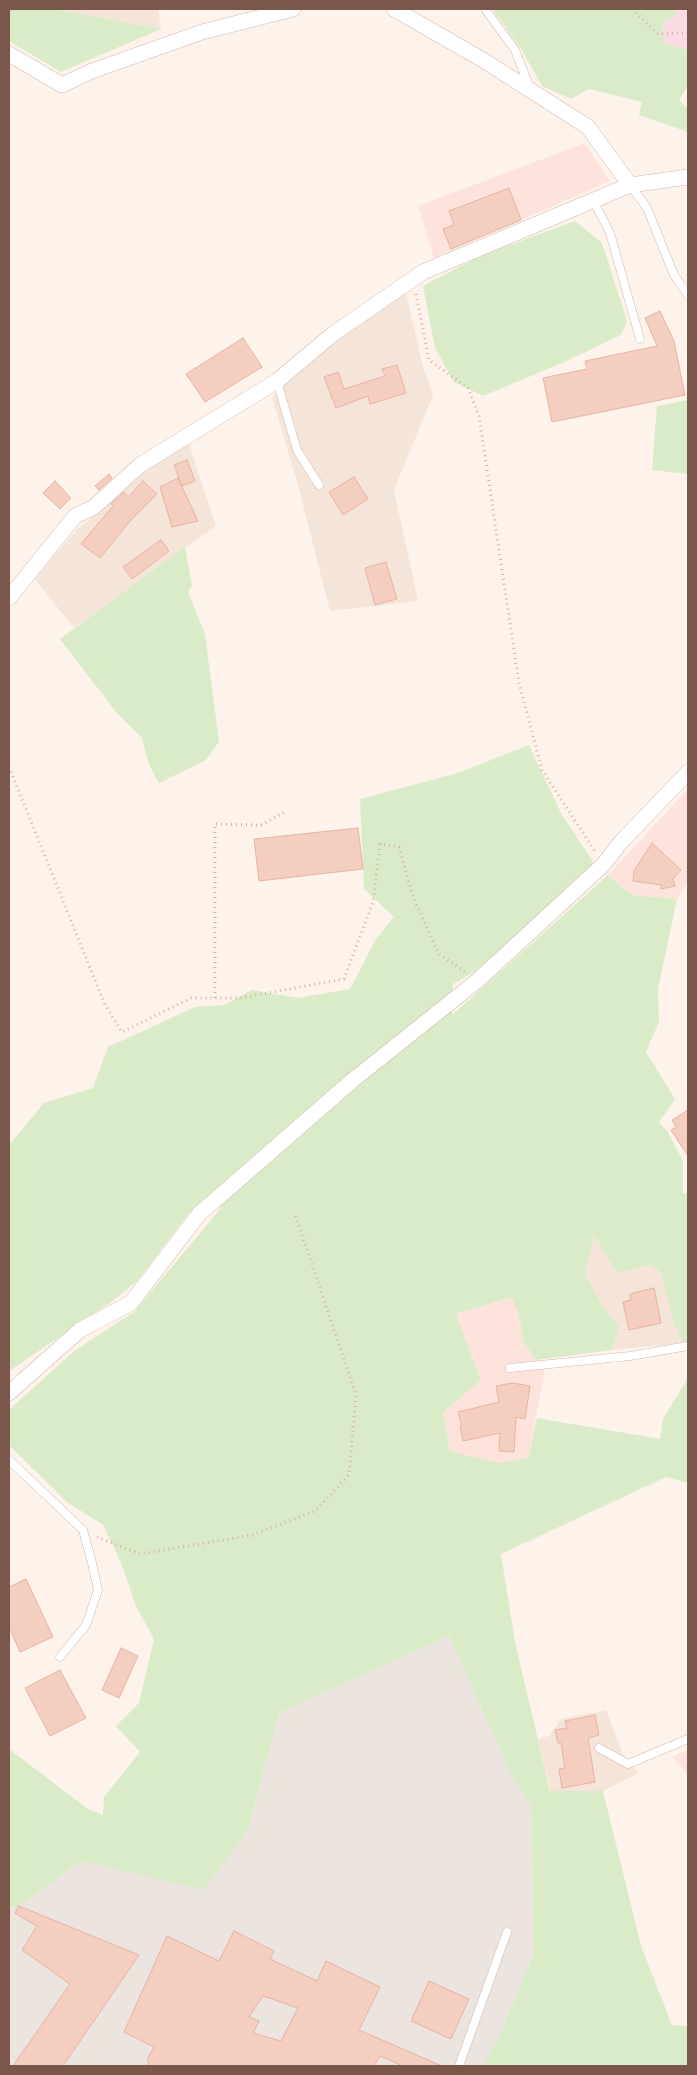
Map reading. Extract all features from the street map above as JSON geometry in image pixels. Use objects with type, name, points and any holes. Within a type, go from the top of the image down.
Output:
[{"type":"street","points":[[9,54],[62,85],[92,71],[202,32],[293,9]]},
{"type":"street","points":[[394,9],[483,60],[588,127],[630,185]]},
{"type":"street","points":[[9,598],[75,516],[94,507],[140,465],[277,381],[333,334],[423,272],[630,185],[688,177]]},
{"type":"street","points":[[9,1393],[80,1330],[131,1302],[199,1214],[353,1080],[477,981],[603,865],[621,842],[688,772]]},
{"type":"lane","points":[[485,9],[515,50],[531,90]]},
{"type":"lane","points":[[630,185],[647,208],[674,275],[688,295]]},
{"type":"lane","points":[[593,200],[610,233],[640,340]]},
{"type":"lane","points":[[277,381],[297,450],[319,485]]},
{"type":"lane","points":[[510,1368],[630,1356],[688,1346]]},
{"type":"lane","points":[[9,1460],[83,1530],[98,1590],[86,1625],[60,1657]]},
{"type":"lane","points":[[600,1748],[628,1764],[688,1739]]},
{"type":"lane","points":[[459,2066],[507,1932]]},
{"type":"path","points":[[632,9],[658,34],[688,33]]},
{"type":"path","points":[[413,279],[429,360],[468,388],[478,416],[519,683],[542,770],[603,865]]},
{"type":"path","points":[[9,767],[105,1005],[122,1032],[191,998],[240,998],[344,979],[373,902],[380,844],[399,847],[413,897],[439,954],[477,981]]},
{"type":"path","points":[[215,998],[215,824],[261,825],[285,812]]},
{"type":"path","points":[[83,1530],[140,1554],[253,1534],[315,1510],[349,1475],[356,1395],[295,1214]]},
{"type":"shaded area","points":[[54,9],[158,9],[161,29]]},
{"type":"shaded area","points":[[677,9],[688,9],[688,50],[664,44],[663,22],[679,13]]},
{"type":"shaded area","points":[[585,143],[610,181],[434,258],[418,206]]},
{"type":"shaded area","points":[[406,293],[423,367],[433,395],[394,490],[418,601],[330,611],[298,485],[272,397],[333,340]]},
{"type":"shaded area","points":[[188,441],[216,526],[74,628],[35,579],[77,529],[100,512],[157,461]]},
{"type":"shaded area","points":[[688,789],[688,882],[677,899],[632,895],[608,875]]},
{"type":"shaded area","points":[[594,1234],[617,1273],[651,1265],[661,1273],[674,1324],[684,1343],[612,1350],[619,1326],[603,1307],[585,1273]]},
{"type":"shaded area","points":[[513,1297],[519,1316],[523,1341],[545,1371],[528,1458],[500,1463],[450,1451],[443,1413],[481,1380],[456,1314]]},
{"type":"shaded area","points":[[449,1636],[513,1779],[531,1805],[534,1953],[500,2034],[483,2066],[9,2066],[9,1906],[16,1908],[82,1861],[203,1889],[248,1830],[279,1713]]},
{"type":"shaded area","points":[[606,1710],[624,1757],[639,1773],[603,1791],[551,1791],[538,1739],[549,1736],[561,1719]]},
{"type":"shaded area","points":[[688,1750],[688,1774],[672,1757]]},
{"type":"green space","points":[[9,9],[54,9],[161,29],[61,72],[9,41]]},
{"type":"green space","points":[[492,9],[677,9],[679,13],[663,22],[664,43],[688,50],[688,86],[679,100],[688,109],[688,132],[639,115],[642,102],[589,89],[571,99],[542,86],[520,47]]},
{"type":"green space","points":[[575,221],[602,243],[627,321],[621,335],[562,363],[483,396],[454,382],[435,348],[423,286],[480,256]]},
{"type":"green space","points":[[688,400],[688,474],[652,470],[657,406]]},
{"type":"green space","points":[[185,547],[192,586],[188,592],[205,634],[219,742],[206,760],[159,783],[149,765],[142,738],[116,712],[60,639]]},
{"type":"green space","points":[[529,745],[561,813],[595,865],[474,972],[453,984],[452,1015],[608,875],[632,895],[677,899],[658,989],[659,1022],[646,1052],[675,1099],[659,1122],[668,1132],[683,1161],[683,1194],[688,1193],[688,1352],[674,1324],[661,1273],[651,1265],[617,1273],[594,1235],[585,1273],[603,1307],[619,1326],[612,1350],[536,1360],[523,1341],[519,1316],[512,1297],[456,1314],[481,1380],[443,1413],[450,1451],[500,1463],[528,1458],[537,1418],[660,1439],[663,1419],[688,1378],[688,1483],[666,1477],[501,1554],[515,1642],[550,1791],[603,1791],[641,1946],[672,2025],[688,2026],[688,2066],[483,2066],[500,2034],[534,1953],[531,1805],[513,1779],[449,1636],[279,1713],[248,1830],[203,1890],[82,1861],[16,1908],[9,1906],[9,1749],[88,1809],[103,1815],[104,1797],[140,1752],[116,1726],[139,1703],[154,1639],[136,1606],[122,1565],[103,1525],[67,1502],[9,1445],[9,1410],[74,1351],[134,1312],[221,1208],[209,1197],[188,1214],[137,1281],[110,1303],[9,1371],[9,1145],[44,1103],[93,1088],[108,1047],[195,1007],[224,1005],[252,990],[298,998],[350,989],[376,939],[394,917],[364,889],[360,799],[458,773]]},
{"type":"building","points":[[509,188],[521,220],[451,249],[443,229],[454,225],[449,211]]},
{"type":"building","points":[[660,311],[674,341],[685,395],[552,422],[543,378],[587,369],[585,361],[657,346],[645,318]]},
{"type":"building","points":[[243,338],[262,367],[205,402],[186,374]]},
{"type":"building","points":[[397,365],[406,393],[370,404],[368,396],[336,408],[324,377],[338,372],[344,389],[385,376],[382,369]]},
{"type":"building","points":[[187,460],[195,481],[182,486],[174,465]]},
{"type":"building","points":[[109,474],[112,478],[99,490],[95,486]]},
{"type":"building","points":[[354,477],[368,499],[343,515],[329,492]]},
{"type":"building","points":[[178,478],[198,521],[172,527],[160,487]]},
{"type":"building","points":[[55,481],[71,498],[60,509],[43,493]]},
{"type":"building","points":[[143,481],[157,494],[131,520],[100,558],[81,544],[113,506],[111,504],[124,492],[128,497]]},
{"type":"building","points":[[161,540],[169,551],[132,579],[123,567]]},
{"type":"building","points":[[386,562],[397,599],[375,605],[365,568]]},
{"type":"building","points":[[358,828],[363,869],[259,881],[254,839]]},
{"type":"building","points":[[652,843],[681,870],[673,879],[675,886],[661,889],[661,885],[633,881],[634,871]]},
{"type":"building","points":[[688,1110],[688,1156],[671,1130],[676,1127],[672,1120]]},
{"type":"building","points":[[654,1288],[661,1323],[629,1330],[623,1302],[631,1300],[630,1294]]},
{"type":"building","points":[[512,1383],[530,1386],[525,1419],[516,1417],[514,1452],[499,1451],[500,1433],[463,1441],[460,1426],[462,1426],[458,1412],[499,1402],[496,1386]]},
{"type":"building","points":[[26,1579],[53,1637],[20,1652],[9,1627],[9,1587]]},
{"type":"building","points":[[121,1648],[138,1656],[119,1698],[102,1690]]},
{"type":"building","points":[[60,1670],[86,1718],[50,1736],[25,1688]]},
{"type":"building","points":[[595,1715],[599,1735],[588,1738],[595,1782],[562,1788],[559,1769],[565,1768],[561,1743],[558,1743],[555,1730],[567,1728],[565,1721]]},
{"type":"building","points":[[19,1906],[139,1955],[63,2066],[13,2066],[70,1984],[22,1950],[37,1926],[15,1913]]},
{"type":"building","points":[[234,1931],[274,1951],[270,1959],[317,1981],[326,1961],[380,1987],[359,2030],[442,2066],[403,2066],[380,2056],[374,2066],[147,2066],[149,2062],[147,2060],[154,2047],[124,2032],[167,1936],[219,1961]],"holes":[[[263,1996],[298,2008],[281,2041],[253,2033],[259,2021],[249,2017]]]},
{"type":"building","points":[[429,1981],[469,1999],[451,2039],[411,2021]]}]
